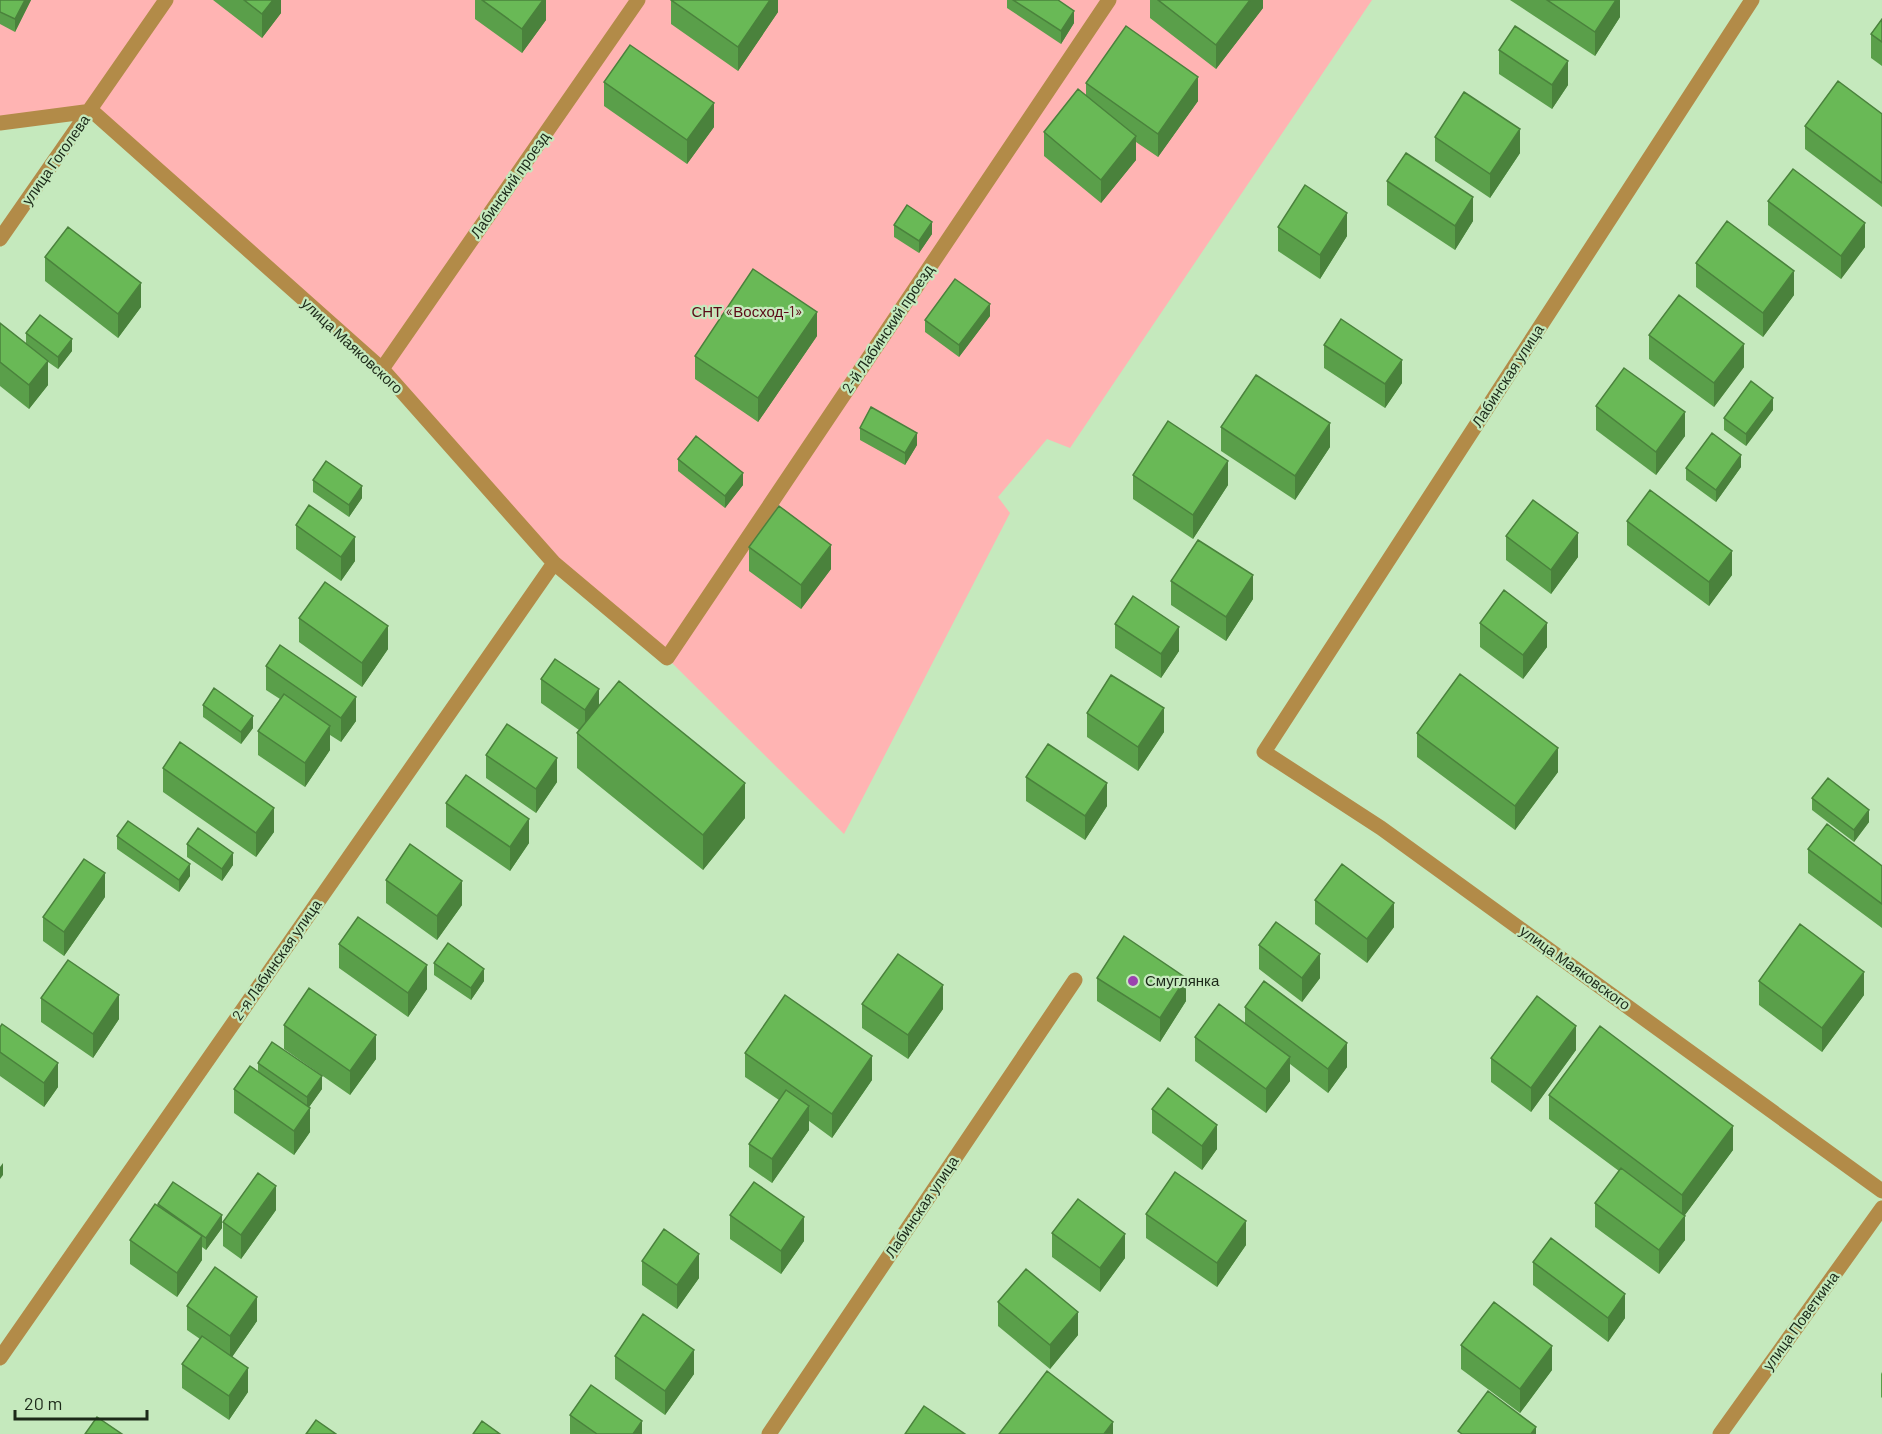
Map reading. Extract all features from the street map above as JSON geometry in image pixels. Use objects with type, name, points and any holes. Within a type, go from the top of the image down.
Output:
[{"type":"street","name":"улица Гоголева","points":[[0,239],[92,111],[166,0]]},
{"type":"street","name":"Лабинский проезд","points":[[382,369],[638,0]]},
{"type":"street","name":"2-й Лабинский проезд","points":[[667,658],[1109,0]]},
{"type":"street","name":"Лабинская улица","points":[[1264,752],[1752,0]]},
{"type":"street","points":[[0,123],[92,111]]},
{"type":"street","name":"улица Маяковского","points":[[92,111],[382,369],[554,563],[667,658]]},
{"type":"street","name":"2-я Лабинская улица","points":[[0,1358],[554,563]]},
{"type":"street","name":"улица Маяковского","points":[[1264,752],[1381,828],[1882,1191]]},
{"type":"street","name":"Лабинская улица","points":[[769,1434],[1075,980]]},
{"type":"street","name":"улица Поветкина","points":[[1719,1434],[1882,1208]]},
{"type":"green space","name":"СНТ «Восход-1»","points":[[0,0],[1372,0],[1070,448],[1047,439],[998,497],[1010,513],[844,834],[667,658],[554,563],[382,369],[92,111],[0,123]]},
{"type":"building","points":[[0,0],[25,0],[15,19],[0,12]]},
{"type":"building","points":[[244,0],[273,0],[262,14]]},
{"type":"building","points":[[482,0],[543,0],[522,29]]},
{"type":"building","points":[[671,0],[770,0],[738,47]]},
{"type":"building","points":[[1013,0],[1058,0],[1074,11],[1061,31]]},
{"type":"building","points":[[1158,0],[1250,0],[1216,45]]},
{"type":"building","points":[[1547,0],[1616,0],[1595,32]]},
{"type":"building","points":[[1882,19],[1882,42],[1871,34]]},
{"type":"building","points":[[1126,26],[1198,77],[1158,134],[1086,83]]},
{"type":"building","points":[[1515,26],[1568,61],[1552,85],[1499,50]]},
{"type":"building","points":[[630,45],[714,103],[687,140],[604,82]]},
{"type":"building","points":[[1838,81],[1882,114],[1882,183],[1805,126]]},
{"type":"building","points":[[1078,89],[1136,136],[1101,180],[1044,132]]},
{"type":"building","points":[[1464,92],[1520,129],[1490,174],[1435,137]]},
{"type":"building","points":[[1406,153],[1473,197],[1455,226],[1387,181]]},
{"type":"building","points":[[1793,169],[1865,223],[1841,256],[1768,201]]},
{"type":"building","points":[[1305,185],[1347,213],[1320,255],[1278,227]]},
{"type":"building","points":[[907,205],[932,222],[919,241],[894,225]]},
{"type":"building","points":[[1727,221],[1794,271],[1763,313],[1696,263]]},
{"type":"building","points":[[68,227],[141,283],[118,314],[45,257]]},
{"type":"building","points":[[753,269],[817,312],[758,398],[695,356]]},
{"type":"building","points":[[955,279],[990,304],[959,345],[925,320]]},
{"type":"building","points":[[1679,295],[1744,344],[1714,383],[1649,335]]},
{"type":"building","points":[[40,315],[72,339],[58,357],[26,333]]},
{"type":"building","points":[[1341,319],[1402,360],[1385,384],[1324,345]]},
{"type":"building","points":[[0,323],[48,361],[29,385],[0,362]]},
{"type":"building","points":[[1624,368],[1685,412],[1656,452],[1596,406]]},
{"type":"building","points":[[1256,375],[1330,423],[1295,476],[1221,427]]},
{"type":"building","points":[[1751,381],[1773,398],[1746,434],[1724,418]]},
{"type":"building","points":[[871,407],[917,433],[905,453],[860,428]]},
{"type":"building","points":[[1168,421],[1228,461],[1193,515],[1133,475]]},
{"type":"building","points":[[1712,433],[1741,455],[1716,490],[1686,468]]},
{"type":"building","points":[[696,436],[743,473],[725,496],[678,459]]},
{"type":"building","points":[[326,461],[362,486],[349,505],[313,480]]},
{"type":"building","points":[[1650,490],[1732,551],[1709,582],[1627,521]]},
{"type":"building","points":[[1533,500],[1578,533],[1551,570],[1506,536]]},
{"type":"building","points":[[309,505],[355,537],[341,557],[296,525]]},
{"type":"building","points":[[779,506],[831,545],[801,585],[749,547]]},
{"type":"building","points":[[1198,540],[1253,575],[1226,617],[1171,581]]},
{"type":"building","points":[[325,582],[388,626],[362,663],[299,618]]},
{"type":"building","points":[[1504,590],[1547,623],[1523,655],[1480,623]]},
{"type":"building","points":[[1133,596],[1179,627],[1161,654],[1115,624]]},
{"type":"building","points":[[280,645],[356,697],[341,718],[266,666]]},
{"type":"building","points":[[555,659],[599,689],[585,710],[541,679]]},
{"type":"building","points":[[1460,674],[1558,748],[1515,806],[1417,733]]},
{"type":"building","points":[[1111,675],[1164,708],[1138,747],[1087,713]]},
{"type":"building","points":[[619,681],[745,783],[703,835],[577,733]]},
{"type":"building","points":[[214,688],[253,716],[241,732],[203,705]]},
{"type":"building","points":[[284,694],[330,726],[305,763],[258,731]]},
{"type":"building","points":[[507,724],[557,758],[536,789],[486,755]]},
{"type":"building","points":[[180,742],[274,808],[256,833],[163,768]]},
{"type":"building","points":[[1048,744],[1107,783],[1085,816],[1026,777]]},
{"type":"building","points":[[466,775],[529,819],[510,847],[446,803]]},
{"type":"building","points":[[1828,778],[1869,810],[1854,830],[1812,798]]},
{"type":"building","points":[[128,821],[190,864],[179,880],[117,836]]},
{"type":"building","points":[[1827,824],[1882,866],[1882,904],[1808,849]]},
{"type":"building","points":[[198,828],[233,853],[222,869],[187,844]]},
{"type":"building","points":[[410,844],[462,881],[437,916],[386,880]]},
{"type":"building","points":[[84,859],[105,873],[64,932],[43,917]]},
{"type":"building","points":[[1342,864],[1394,903],[1367,939],[1315,900]]},
{"type":"building","points":[[358,917],[427,965],[408,993],[339,944]]},
{"type":"building","points":[[1276,922],[1320,954],[1302,978],[1259,945]]},
{"type":"building","points":[[1800,924],[1864,972],[1822,1028],[1759,981]]},
{"type":"building","points":[[1124,936],[1186,978],[1160,1018],[1097,978]]},
{"type":"building","points":[[448,943],[484,969],[471,988],[434,963]]},
{"type":"building","points":[[898,954],[943,985],[908,1035],[862,1004]]},
{"type":"building","points":[[68,960],[119,995],[93,1034],[41,998]]},
{"type":"building","points":[[1264,981],[1347,1043],[1328,1069],[1245,1007]]},
{"type":"building","points":[[309,988],[376,1035],[350,1071],[284,1025]]},
{"type":"building","points":[[785,995],[872,1056],[832,1114],[745,1053]]},
{"type":"building","points":[[1537,996],[1576,1026],[1531,1088],[1491,1058]]},
{"type":"building","points":[[1219,1004],[1290,1057],[1266,1089],[1195,1037]]},
{"type":"building","points":[[2,1024],[58,1063],[44,1083],[0,1052]]},
{"type":"building","points":[[1600,1026],[1733,1126],[1682,1195],[1549,1095]]},
{"type":"building","points":[[272,1042],[322,1076],[307,1097],[258,1063]]},
{"type":"building","points":[[250,1066],[310,1108],[294,1131],[234,1089]]},
{"type":"building","points":[[1168,1088],[1217,1125],[1202,1146],[1152,1109]]},
{"type":"building","points":[[786,1090],[809,1106],[772,1159],[749,1144]]},
{"type":"building","points":[[1621,1168],[1685,1216],[1659,1250],[1595,1203]]},
{"type":"building","points":[[1175,1172],[1246,1221],[1217,1263],[1146,1214]]},
{"type":"building","points":[[258,1173],[276,1186],[241,1235],[223,1222]]},
{"type":"building","points":[[173,1182],[222,1215],[206,1238],[158,1204]]},
{"type":"building","points":[[754,1182],[804,1217],[781,1251],[730,1215]]},
{"type":"building","points":[[1078,1199],[1125,1234],[1100,1268],[1052,1233]]},
{"type":"building","points":[[155,1204],[202,1236],[177,1273],[130,1240]]},
{"type":"building","points":[[664,1229],[699,1254],[677,1285],[642,1261]]},
{"type":"building","points":[[1551,1238],[1625,1294],[1608,1318],[1533,1262]]},
{"type":"building","points":[[215,1267],[257,1297],[230,1336],[187,1306]]},
{"type":"building","points":[[1026,1269],[1078,1312],[1050,1345],[998,1302]]},
{"type":"building","points":[[1494,1302],[1552,1346],[1520,1389],[1461,1345]]},
{"type":"building","points":[[643,1314],[694,1350],[665,1391],[615,1356]]},
{"type":"building","points":[[202,1336],[248,1368],[229,1396],[182,1364]]},
{"type":"building","points":[[1047,1371],[1113,1422],[1104,1434],[999,1434]]},
{"type":"building","points":[[591,1385],[642,1421],[633,1434],[597,1434],[570,1415]]},
{"type":"building","points":[[1488,1391],[1536,1427],[1531,1434],[1462,1434],[1458,1431]]},
{"type":"building","points":[[924,1406],[965,1434],[905,1434]]},
{"type":"building","points":[[97,1417],[122,1434],[85,1434]]},
{"type":"building","points":[[316,1420],[336,1434],[306,1434]]},
{"type":"building","points":[[482,1421],[500,1434],[473,1434]]},
{"type":"place","name":"Смуглянка","points":[[1133,981]]}]
